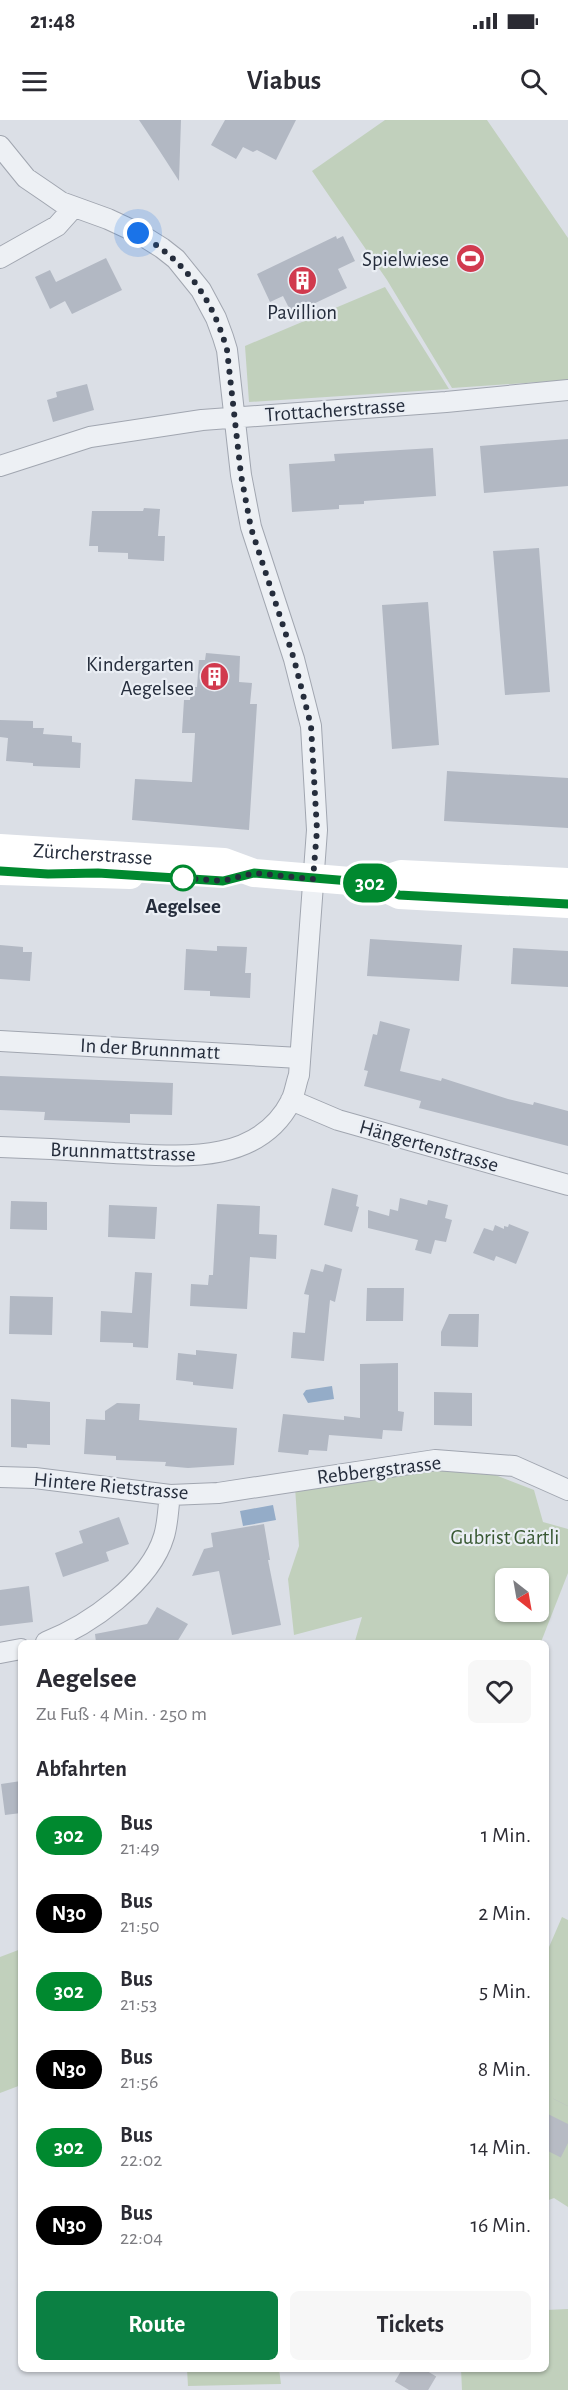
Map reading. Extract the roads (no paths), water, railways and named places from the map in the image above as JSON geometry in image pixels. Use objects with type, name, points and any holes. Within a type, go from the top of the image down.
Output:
[{"type":"main road","name":"Zürcherstrasse","points":[[0,848],[224,861],[254,873],[374,883],[399,895],[568,904]]},
{"type":"main road","name":"Zürcherstrasse","points":[[0,871],[48,874],[98,873],[223,881],[254,873]]},
{"type":"main road","name":"Zürcherstrasse","points":[[374,883],[401,874],[568,882]]},
{"type":"street","name":"Brunnmattstrasse","points":[[0,146],[26,178],[61,202],[108,219],[138,233],[162,248],[188,273],[206,300],[223,337],[236,417],[241,475],[251,528],[294,659],[311,726],[317,830],[298,1075],[291,1100],[272,1127],[250,1142],[218,1153],[185,1157],[0,1147]]},
{"type":"street","points":[[0,258],[57,226],[74,207]]},
{"type":"street","name":"Trottacherstrasse","points":[[0,466],[90,437],[202,420],[446,402],[568,390]]},
{"type":"street","name":"In der Brunnmatt","points":[[0,1041],[300,1058]]},
{"type":"street","name":"Hängertenstrasse","points":[[291,1100],[338,1120],[568,1185]]},
{"type":"street","name":"Rebbergstrasse","points":[[258,1486],[435,1460],[514,1466],[568,1490]]},
{"type":"street","name":"Hintere Rietstrasse","points":[[0,1477],[35,1478],[170,1495],[218,1493],[258,1486]]},
{"type":"street","points":[[50,1640],[90,1621],[137,1579],[149,1564],[164,1537],[170,1495]]},
{"type":"street","points":[[0,1653],[18,1650]]},
{"type":"water","points":[[332,1386],[334,1399],[308,1403],[303,1394],[306,1390]]},
{"type":"water","points":[[273,1505],[276,1520],[243,1526],[240,1511]]},
{"type":"tunnel","points":[[549,2144],[568,2106]]},
{"type":"tunnel","points":[[409,2390],[420,2372]]},
{"type":"place","name":"Spielwiese","points":[[470,259]]},
{"type":"place","name":"Pavillion","points":[[302,281]]},
{"type":"place","name":"Kindergarten Aegelsee","points":[[215,676]]},
{"type":"place","name":"Aegelsee","points":[[183,878]]},
{"type":"park label","name":"Gubrist Gärtli","points":[[505,1537]]}]
